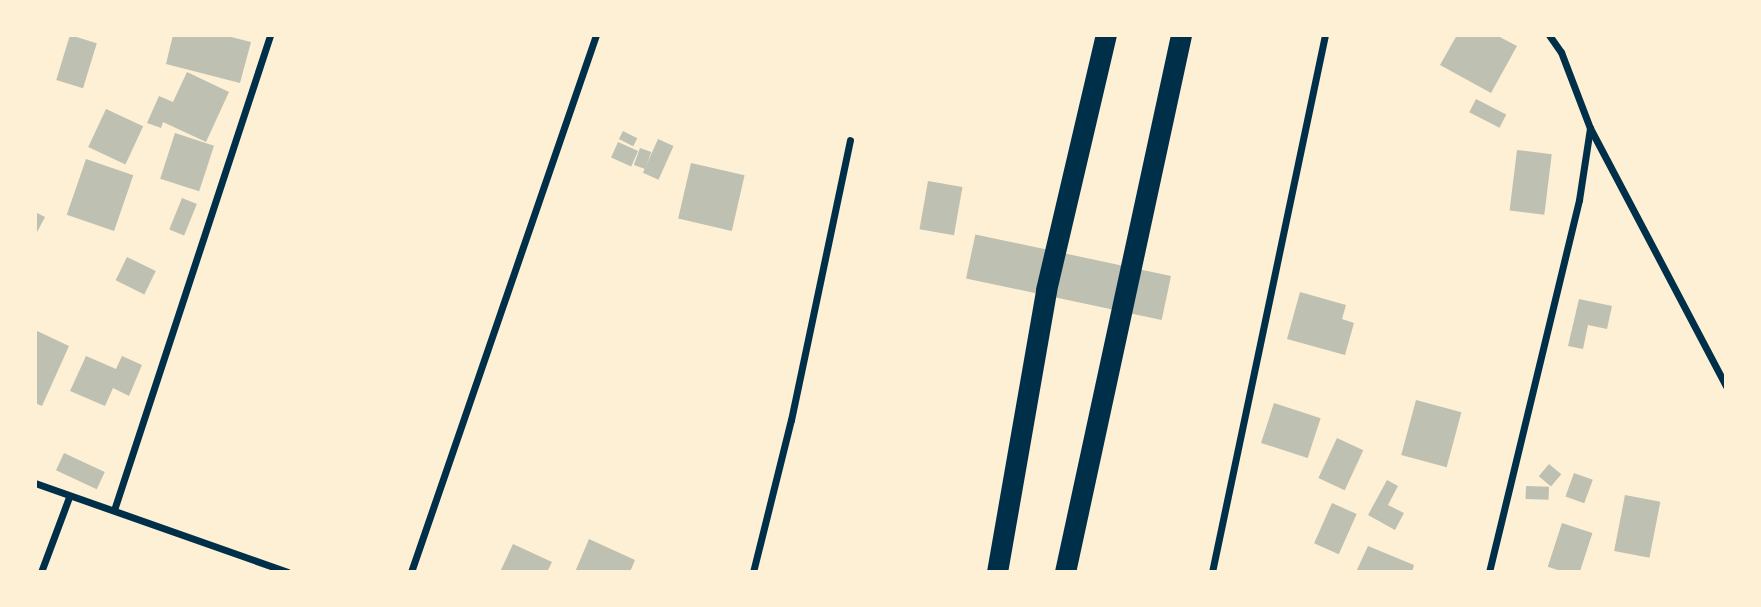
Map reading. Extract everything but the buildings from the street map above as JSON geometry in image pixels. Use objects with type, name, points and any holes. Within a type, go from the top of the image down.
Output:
[{"type":"highway","points":[[997,572],[1046,290],[1106,35]]},
{"type":"highway","points":[[1065,572],[1181,35]]},
{"type":"street","points":[[114,510],[270,35]]},
{"type":"street","points":[[411,572],[596,35]]},
{"type":"street","points":[[1212,572],[1325,35]]},
{"type":"street","points":[[1549,35],[1561,52],[1590,128],[1726,386]]},
{"type":"street","points":[[1489,572],[1579,200],[1590,128]]},
{"type":"street","points":[[753,572],[791,420],[850,140]]},
{"type":"street","points":[[35,483],[288,572]]},
{"type":"street","points":[[41,572],[69,497]]}]
